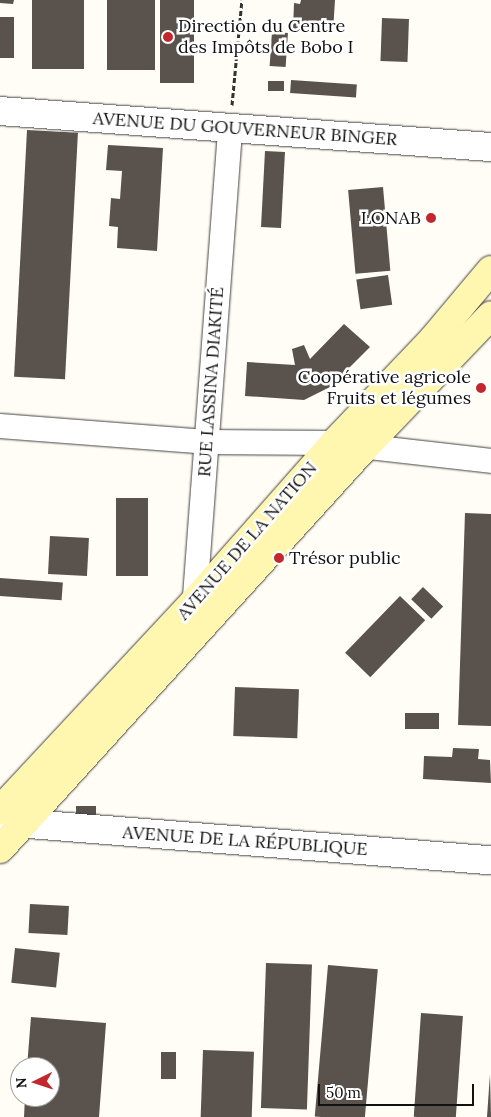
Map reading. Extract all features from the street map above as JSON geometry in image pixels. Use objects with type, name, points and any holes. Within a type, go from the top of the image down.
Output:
[{"type":"main road","name":"AVENUE DE LA NATION","points":[[0,810],[194,602],[334,443],[427,346],[491,270]]},
{"type":"main road","name":"AVENUE DE LA NATION","points":[[0,849],[12,823],[192,636],[365,447],[491,315]]},
{"type":"street","name":"AVENUE DU GOUVERNEUR BINGER","points":[[0,111],[491,147]]},
{"type":"street","name":"RUE LASSINA DIAKITÉ","points":[[192,636],[230,128]]},
{"type":"street","points":[[0,426],[206,442],[334,443],[491,461]]},
{"type":"street","name":"AVENUE DE LA RÉPUBLIQUE","points":[[12,823],[491,860]]},
{"type":"path","points":[[230,128],[242,0]]},
{"type":"building","points":[[0,0],[14,0],[13,4],[0,3]]},
{"type":"building","points":[[32,0],[84,0],[84,69],[32,69]]},
{"type":"building","points":[[107,0],[155,0],[155,70],[107,70]]},
{"type":"building","points":[[160,0],[194,0],[194,83],[160,83]]},
{"type":"building","points":[[301,0],[335,0],[333,32],[293,30],[294,3],[300,4]]},
{"type":"building","points":[[0,17],[14,17],[14,58],[0,58]]},
{"type":"building","points":[[382,18],[409,19],[407,62],[380,61]]},
{"type":"building","points":[[272,32],[288,33],[286,67],[270,66]]},
{"type":"building","points":[[291,80],[357,85],[356,98],[290,93]]},
{"type":"building","points":[[268,81],[284,81],[284,91],[268,91]]},
{"type":"building","points":[[27,130],[78,133],[65,379],[14,377]]},
{"type":"building","points":[[108,145],[163,148],[157,251],[117,248],[118,227],[109,226],[111,198],[120,199],[122,171],[106,170]]},
{"type":"building","points":[[265,151],[285,152],[281,228],[261,227]]},
{"type":"building","points":[[383,187],[390,271],[355,274],[348,190]]},
{"type":"building","points":[[388,275],[392,305],[360,309],[356,279]]},
{"type":"building","points":[[344,324],[370,347],[330,387],[304,400],[245,396],[247,362],[295,365],[292,349],[304,345],[310,359]]},
{"type":"building","points":[[116,498],[148,498],[148,576],[116,576]]},
{"type":"building","points":[[465,513],[491,514],[491,726],[458,725]]},
{"type":"building","points":[[50,536],[89,538],[87,576],[48,574]]},
{"type":"building","points":[[0,578],[63,582],[62,600],[0,596]]},
{"type":"building","points":[[423,587],[443,606],[431,619],[411,599]]},
{"type":"building","points":[[400,596],[425,620],[370,677],[345,653]]},
{"type":"building","points":[[235,687],[299,689],[297,738],[233,736]]},
{"type":"building","points":[[405,713],[439,713],[439,729],[405,729]]},
{"type":"building","points":[[453,748],[479,749],[478,759],[490,760],[491,783],[423,779],[424,756],[452,757]]},
{"type":"building","points":[[76,806],[96,806],[96,816],[76,816]]},
{"type":"building","points":[[30,904],[69,906],[67,935],[28,933]]},
{"type":"building","points":[[15,948],[60,953],[56,988],[11,983]]},
{"type":"building","points":[[266,963],[312,965],[307,1110],[261,1108]]},
{"type":"building","points":[[328,965],[378,969],[365,1117],[315,1116]]},
{"type":"building","points":[[421,1013],[463,1016],[456,1117],[414,1117]]},
{"type":"building","points":[[31,1017],[106,1023],[99,1117],[24,1117],[24,1107],[60,1107],[60,1057],[28,1057]]},
{"type":"building","points":[[203,1050],[254,1052],[252,1117],[201,1117]]},
{"type":"building","points":[[161,1052],[176,1052],[176,1079],[161,1079]]},
{"type":"building","points":[[490,1074],[491,1117],[487,1117]]},
{"type":"place","name":"Direction du Centre des Impôts de Bobo I","points":[[168,37]]},
{"type":"place","name":"LONAB","points":[[431,218]]},
{"type":"place","name":"Coopérative agricole Fruits et légumes","points":[[481,388]]},
{"type":"place","name":"Trésor public","points":[[279,558]]}]
